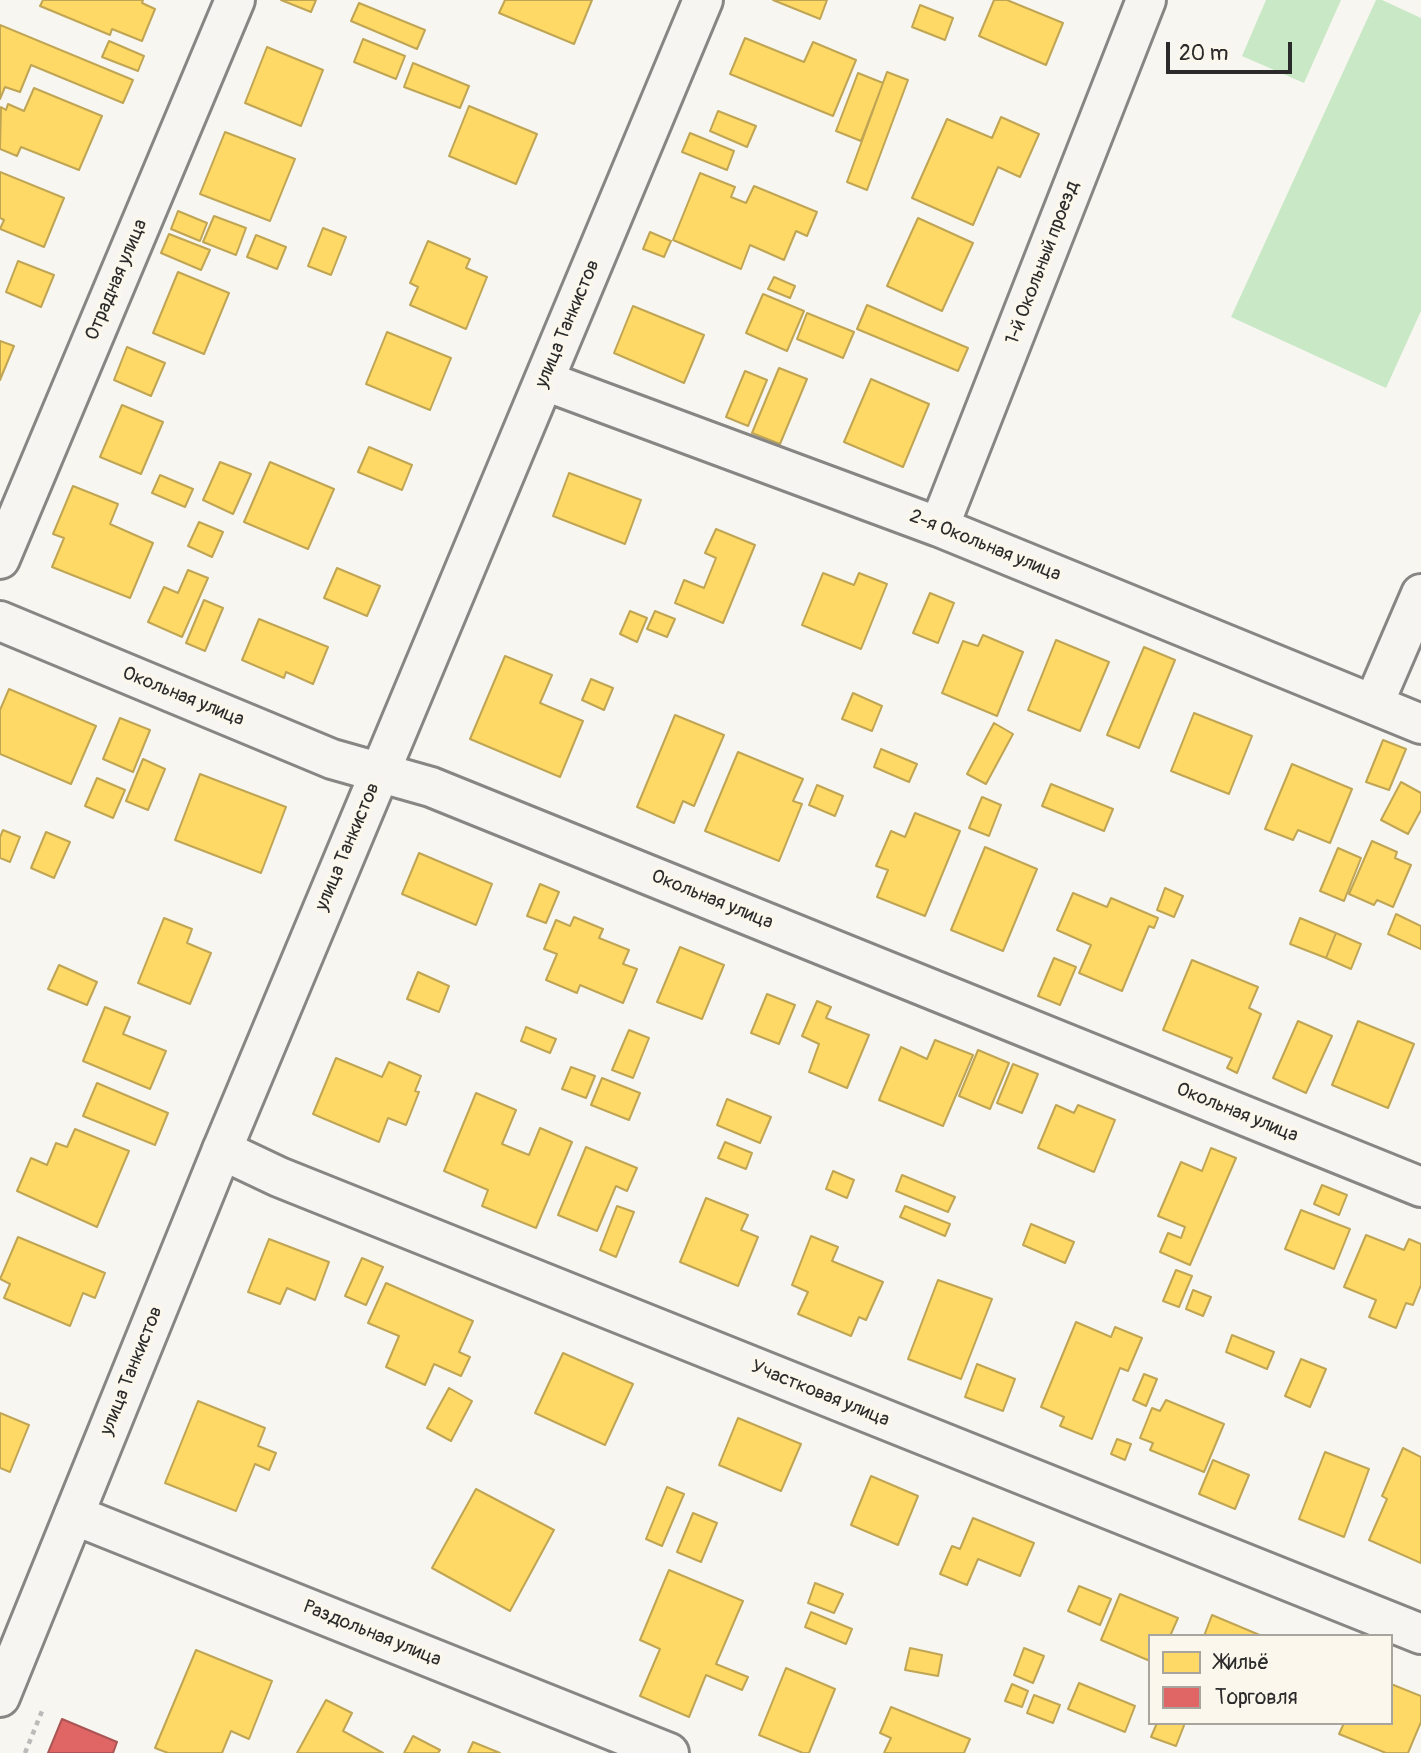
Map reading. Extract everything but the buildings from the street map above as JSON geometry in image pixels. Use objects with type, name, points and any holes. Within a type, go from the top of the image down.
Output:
[{"type":"street","name":"Отрадная улица","points":[[0,559],[234,0]]},
{"type":"street","name":"улица Танкистов","points":[[0,1697],[222,1150],[703,0]]},
{"type":"street","name":"1-й Окольный проезд","points":[[939,527],[1146,0]]},
{"type":"street","name":"2-я Окольная улица","points":[[545,381],[939,527],[1421,724]]},
{"type":"street","points":[[1374,703],[1421,594]]},
{"type":"street","name":"Окольная улица","points":[[0,621],[332,759],[431,787],[1421,1187]]},
{"type":"street","name":"Участковая улица","points":[[222,1150],[292,1183],[1421,1634]]},
{"type":"street","name":"Раздольная улица","points":[[74,1515],[669,1753]]},
{"type":"green space","points":[[1266,0],[1341,0],[1304,83],[1242,56]]},
{"type":"green space","points":[[1376,0],[1382,0],[1421,18],[1421,311],[1386,388],[1231,317]]}]
